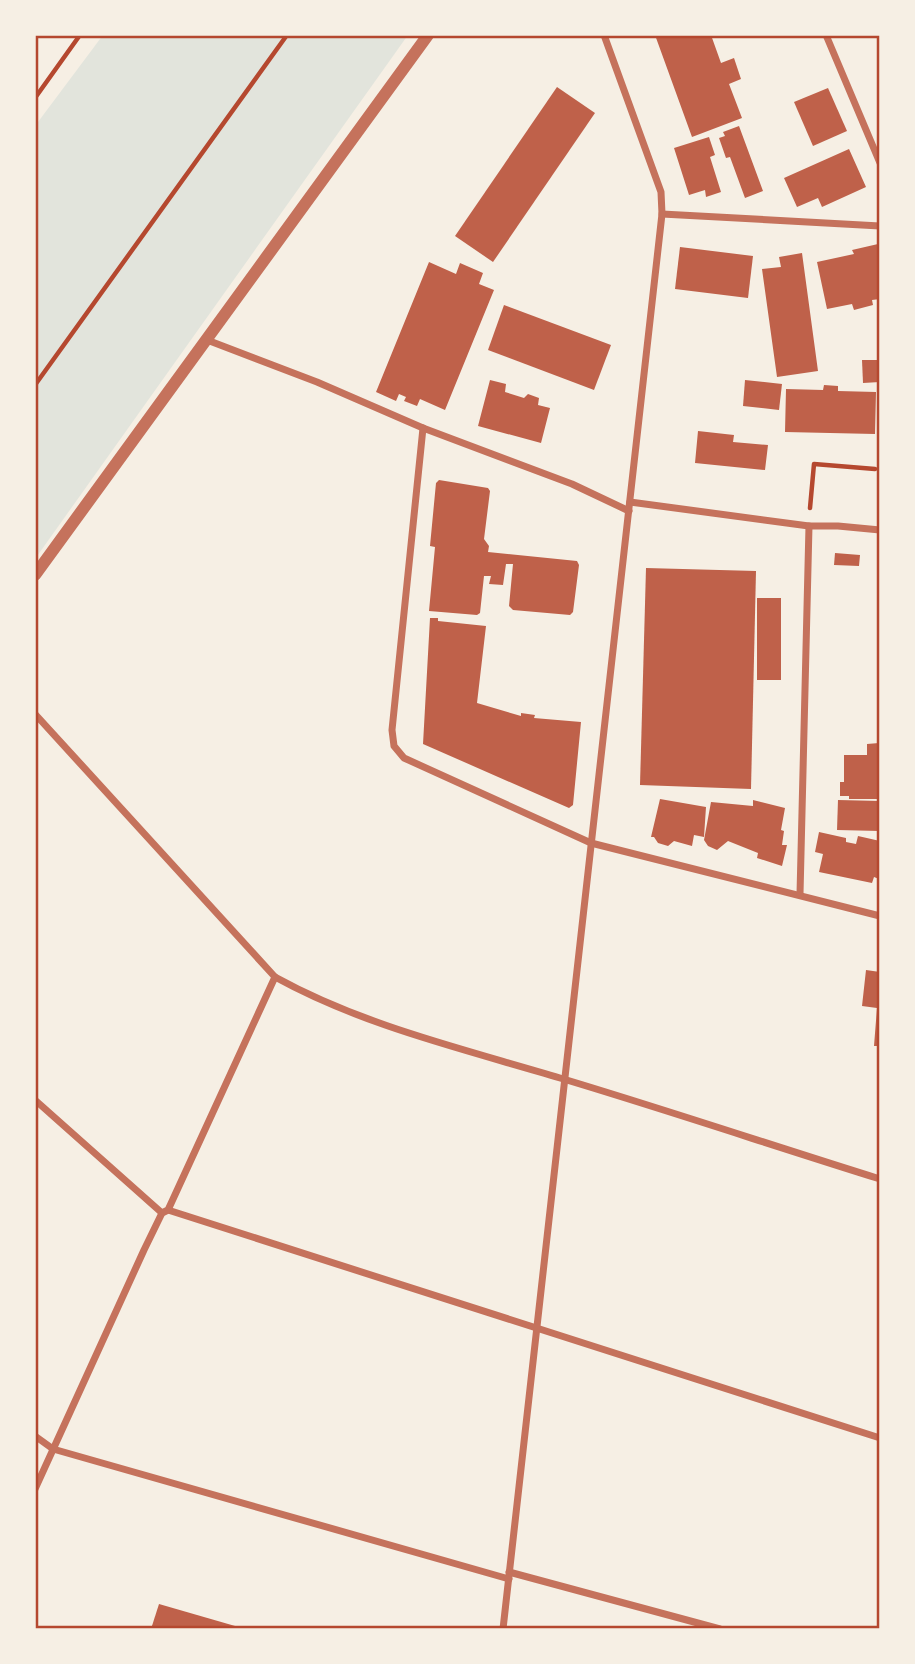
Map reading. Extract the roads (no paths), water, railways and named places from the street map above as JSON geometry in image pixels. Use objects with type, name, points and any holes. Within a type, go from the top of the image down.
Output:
[{"type":"street","points":[[35,575],[428,35]]},
{"type":"street","points":[[503,1629],[662,214],[661,192],[604,35]]},
{"type":"street","points":[[826,35],[880,163]]},
{"type":"street","points":[[662,214],[880,226]]},
{"type":"street","points":[[207,340],[317,382],[424,428],[630,507],[809,526],[880,530]]},
{"type":"street","points":[[424,428],[392,730],[394,746],[404,758],[591,843],[880,916]]},
{"type":"street","points":[[800,894],[809,526]]},
{"type":"street","points":[[35,714],[275,977],[316,998],[383,1026],[564,1079],[880,1179]]},
{"type":"street","points":[[35,1489],[275,977]]},
{"type":"street","points":[[35,1100],[165,1212],[880,1438]]},
{"type":"street","points":[[35,1436],[53,1449],[509,1575],[719,1629]]}]
